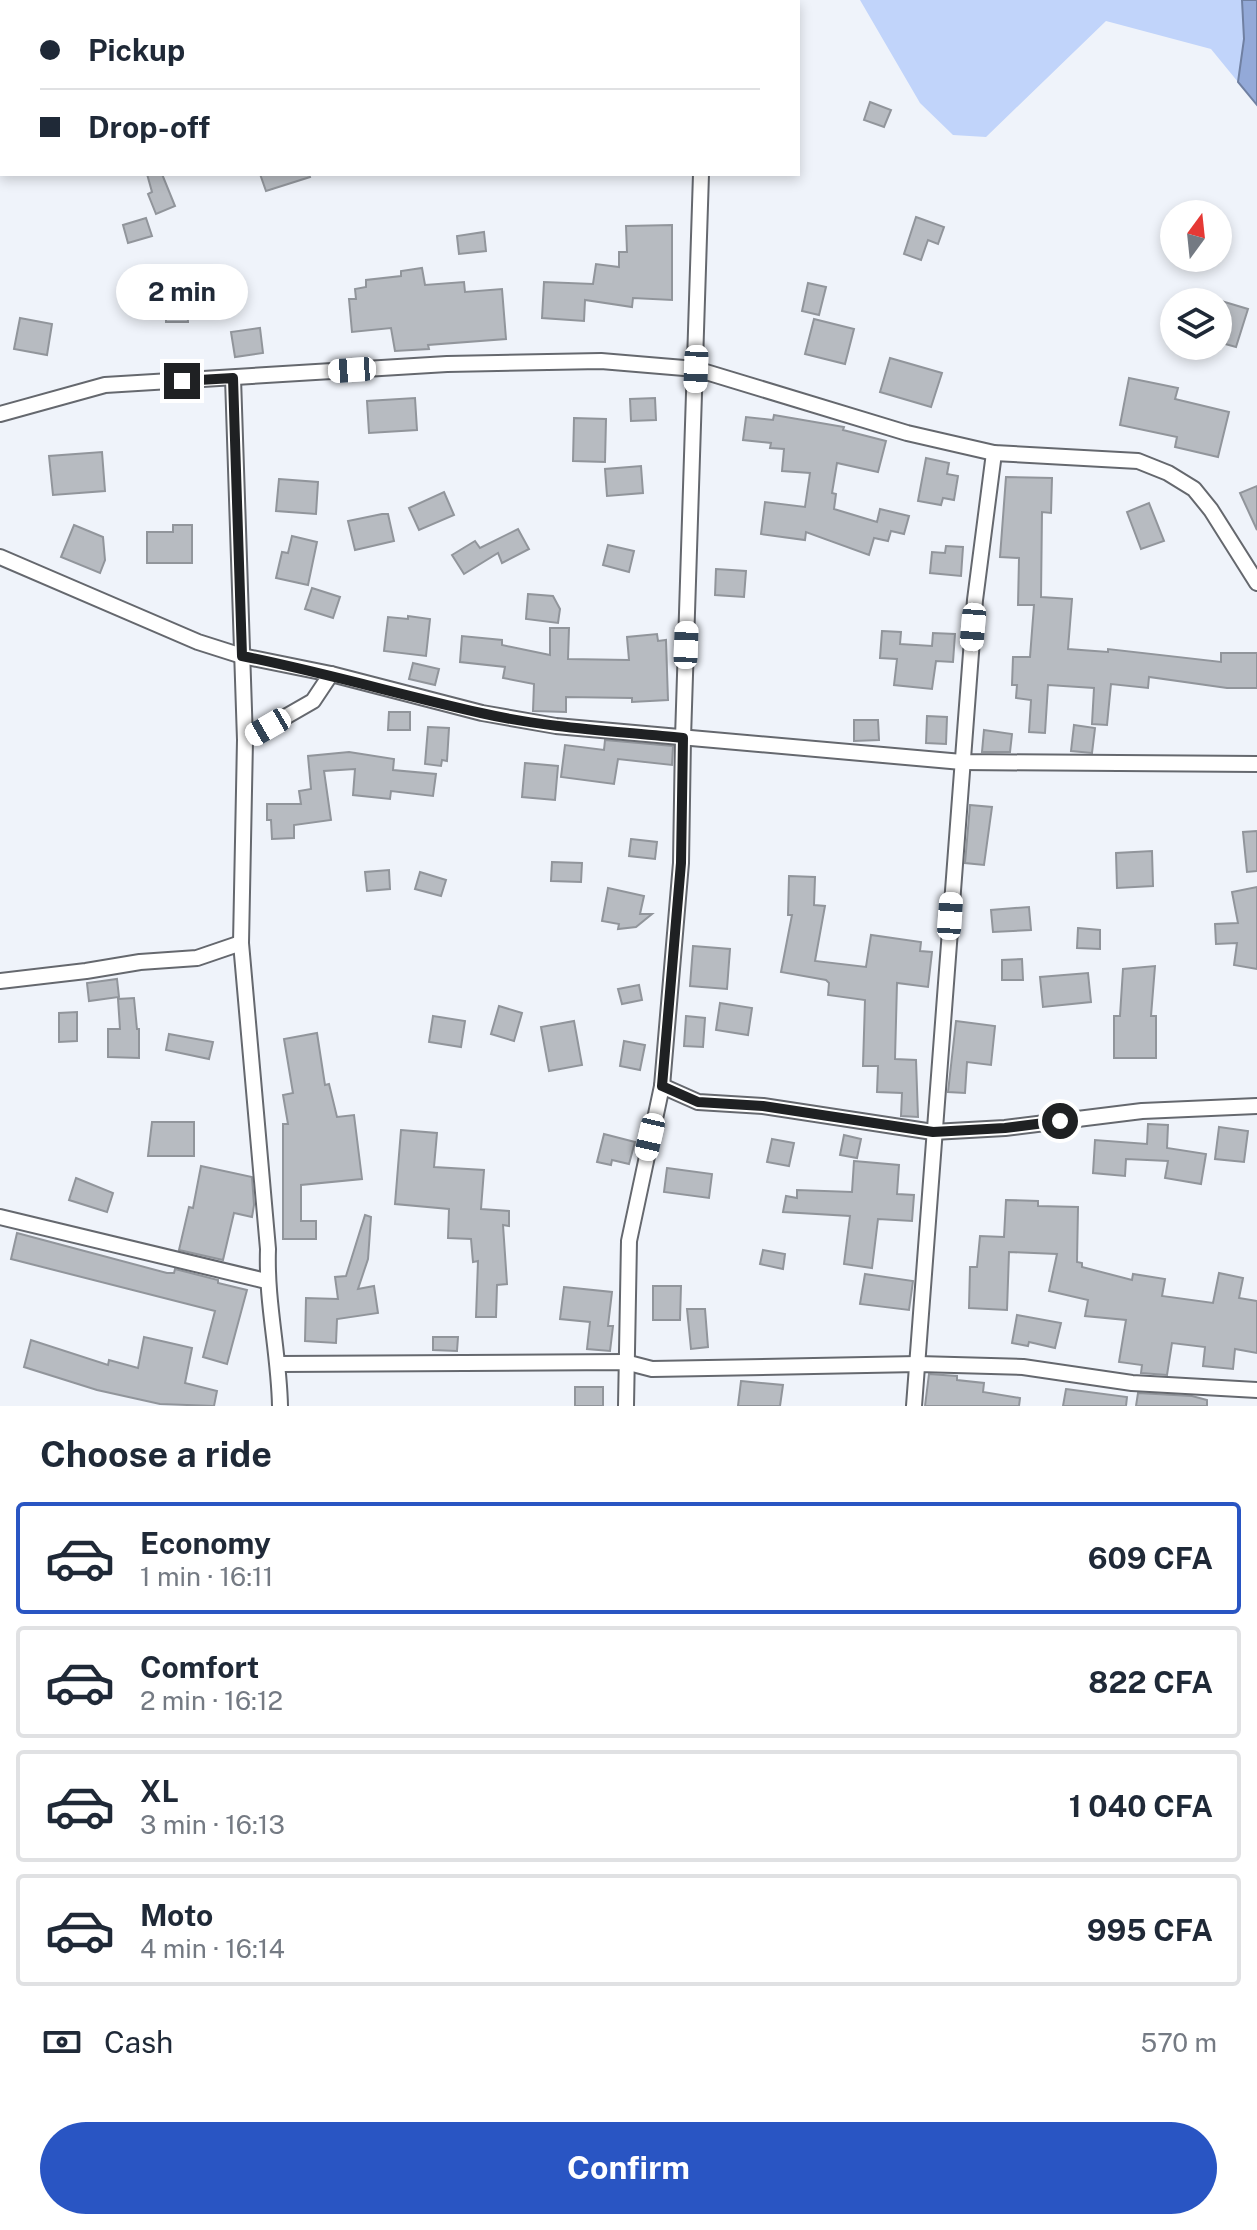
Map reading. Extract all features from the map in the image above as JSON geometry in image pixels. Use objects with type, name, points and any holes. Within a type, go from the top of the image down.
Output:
[{"type":"street","points":[[626,1406],[629,1241],[662,1086],[681,863],[701,176]]},
{"type":"street","points":[[0,414],[105,385],[447,364],[601,361],[696,369],[907,433],[994,453],[1138,461],[1168,473],[1194,489],[1211,510],[1257,583]]},
{"type":"street","points":[[233,378],[245,740],[241,943],[268,1249],[266,1281],[279,1364],[280,1406]]},
{"type":"street","points":[[914,1406],[975,600],[994,453]]},
{"type":"street","points":[[0,557],[198,642],[242,656],[331,674],[482,713],[556,726],[962,762],[1257,764]]},
{"type":"street","points":[[245,740],[313,701],[331,674]]},
{"type":"street","points":[[0,981],[140,962],[197,958],[241,943]]},
{"type":"street","points":[[662,1086],[698,1102],[763,1106],[933,1132],[1005,1128],[1142,1111],[1257,1106]]},
{"type":"street","points":[[0,1217],[266,1281]]},
{"type":"street","points":[[279,1364],[625,1362],[652,1369],[918,1364],[1023,1367],[1132,1383],[1257,1390]]},
{"type":"shaded area","points":[[860,0],[1242,0],[1244,39],[1238,82],[1211,49],[1106,21],[986,137],[953,135],[920,103]]},
{"type":"shaded area","points":[[1242,0],[1257,0],[1257,105],[1238,82],[1244,39]]},
{"type":"building","points":[[870,102],[891,110],[884,127],[864,120]]},
{"type":"building","points":[[148,176],[163,176],[175,206],[156,214],[148,194],[152,192]]},
{"type":"building","points":[[261,176],[310,177],[266,191]]},
{"type":"building","points":[[916,217],[944,227],[938,244],[928,240],[921,260],[904,254]]},
{"type":"building","points":[[146,218],[152,236],[128,243],[123,225]]},
{"type":"building","points":[[672,225],[672,300],[633,298],[632,307],[585,300],[584,321],[542,318],[544,282],[593,284],[596,264],[619,267],[619,252],[627,252],[626,226]]},
{"type":"building","points":[[484,232],[486,251],[459,254],[457,236]]},
{"type":"building","points":[[422,268],[425,285],[464,282],[465,292],[502,289],[506,339],[428,345],[429,349],[395,351],[391,328],[352,332],[349,299],[356,299],[355,289],[366,287],[366,280],[401,276],[401,271]]},
{"type":"building","points":[[808,283],[826,287],[819,315],[802,311]]},
{"type":"building","points":[[166,295],[187,295],[188,322],[166,322]]},
{"type":"building","points":[[1232,304],[1248,309],[1236,347],[1232,346]]},
{"type":"building","points":[[20,318],[52,324],[47,355],[14,349]]},
{"type":"building","points":[[814,319],[854,329],[845,364],[805,354]]},
{"type":"building","points":[[260,328],[263,353],[235,357],[231,332]]},
{"type":"building","points":[[890,358],[942,373],[931,407],[880,392]]},
{"type":"building","points":[[1129,378],[1178,388],[1175,399],[1229,412],[1218,457],[1175,447],[1177,437],[1120,425]]},
{"type":"building","points":[[415,398],[417,430],[369,433],[367,401]]},
{"type":"building","points":[[655,398],[656,420],[631,421],[630,399]]},
{"type":"building","points":[[774,415],[844,427],[843,430],[886,441],[878,472],[837,463],[832,493],[836,494],[834,509],[877,522],[880,509],[909,516],[904,534],[891,531],[888,541],[874,538],[869,555],[806,532],[805,540],[761,534],[765,502],[805,507],[810,473],[782,471],[784,449],[770,448],[771,443],[743,440],[746,417],[773,420]]},
{"type":"building","points":[[574,418],[606,419],[605,462],[573,461]]},
{"type":"building","points":[[102,452],[105,491],[53,495],[49,456]]},
{"type":"building","points":[[926,458],[949,463],[947,474],[958,476],[954,500],[943,498],[941,505],[918,501]]},
{"type":"building","points":[[641,466],[643,493],[607,496],[605,469]]},
{"type":"building","points":[[1006,477],[1052,478],[1051,513],[1042,512],[1041,597],[1072,599],[1068,649],[1108,652],[1108,649],[1221,662],[1221,653],[1257,653],[1257,688],[1227,688],[1149,677],[1148,688],[1111,684],[1107,725],[1092,724],[1094,688],[1048,685],[1045,733],[1029,732],[1031,700],[1016,698],[1017,685],[1012,685],[1013,657],[1030,657],[1034,605],[1018,605],[1019,558],[1000,557]]},
{"type":"building","points":[[279,479],[318,482],[316,514],[276,511]]},
{"type":"building","points":[[1257,486],[1257,530],[1240,493]]},
{"type":"building","points":[[444,492],[454,515],[419,530],[409,508]]},
{"type":"building","points":[[1149,503],[1164,541],[1141,549],[1127,512]]},
{"type":"building","points":[[388,514],[394,541],[355,550],[348,521]]},
{"type":"building","points":[[74,525],[103,537],[105,560],[100,573],[61,557]]},
{"type":"building","points":[[173,525],[192,525],[192,563],[147,563],[147,532],[173,532]]},
{"type":"building","points":[[518,529],[529,549],[502,563],[498,553],[464,574],[452,555],[475,541],[480,548]]},
{"type":"building","points":[[292,536],[317,542],[308,585],[276,578],[282,552],[288,553]]},
{"type":"building","points":[[608,545],[634,551],[629,572],[603,565]]},
{"type":"building","points":[[946,546],[963,547],[961,576],[930,573],[932,552],[945,553]]},
{"type":"building","points":[[716,569],[746,571],[744,597],[715,595]]},
{"type":"building","points":[[312,588],[340,597],[333,618],[305,609]]},
{"type":"building","points":[[528,594],[553,596],[560,609],[558,623],[526,619]]},
{"type":"building","points":[[408,616],[430,619],[426,656],[384,651],[388,617],[408,619]]},
{"type":"building","points":[[550,628],[569,628],[568,659],[629,660],[627,637],[657,634],[658,641],[666,640],[668,700],[632,702],[632,698],[566,697],[566,712],[533,711],[534,684],[503,678],[505,667],[460,662],[462,636],[502,640],[502,645],[550,655]]},
{"type":"building","points":[[882,631],[901,632],[900,644],[932,646],[933,633],[955,634],[953,662],[936,661],[932,689],[894,685],[897,659],[880,658]]},
{"type":"building","points":[[413,663],[439,669],[435,685],[409,679]]},
{"type":"building","points":[[389,712],[410,712],[410,730],[388,730]]},
{"type":"building","points":[[927,716],[947,717],[946,744],[926,743]]},
{"type":"building","points":[[854,720],[878,720],[879,740],[854,741]]},
{"type":"building","points":[[1074,725],[1095,728],[1092,753],[1071,751]]},
{"type":"building","points":[[428,727],[449,728],[447,761],[442,760],[441,766],[425,764]]},
{"type":"building","points":[[984,730],[1012,734],[1010,752],[982,752]]},
{"type":"building","points":[[605,740],[673,746],[672,765],[618,759],[614,784],[561,777],[565,745],[604,750]]},
{"type":"building","points":[[349,752],[394,759],[393,770],[436,774],[433,796],[391,791],[390,799],[353,795],[355,769],[324,771],[331,820],[294,825],[294,838],[272,839],[267,804],[301,804],[299,791],[311,789],[308,756]]},
{"type":"building","points":[[525,763],[558,766],[555,800],[522,797]]},
{"type":"building","points":[[970,805],[992,807],[984,865],[965,863]]},
{"type":"building","points":[[1257,831],[1257,871],[1247,872],[1243,832]]},
{"type":"building","points":[[631,839],[657,842],[655,859],[629,856]]},
{"type":"building","points":[[1152,851],[1153,886],[1117,888],[1116,853]]},
{"type":"building","points":[[552,862],[582,863],[581,882],[551,881]]},
{"type":"building","points":[[389,870],[390,889],[367,891],[365,872]]},
{"type":"building","points":[[420,872],[446,880],[441,896],[415,889]]},
{"type":"building","points":[[789,876],[815,877],[814,905],[825,906],[815,961],[866,967],[871,935],[921,942],[920,951],[932,952],[928,987],[897,983],[895,1059],[916,1060],[918,1117],[901,1116],[902,1093],[877,1092],[878,1066],[863,1066],[865,1000],[828,995],[829,983],[826,980],[781,972],[792,915],[788,915]]},
{"type":"building","points":[[1257,887],[1257,969],[1234,965],[1237,943],[1216,944],[1215,924],[1238,923],[1232,892]]},
{"type":"building","points":[[608,888],[644,896],[640,914],[652,914],[636,927],[618,929],[619,924],[602,921]]},
{"type":"building","points":[[1029,907],[1031,930],[993,932],[991,910]]},
{"type":"building","points":[[1078,928],[1100,930],[1100,949],[1077,948]]},
{"type":"building","points":[[693,946],[730,949],[727,989],[690,986]]},
{"type":"building","points":[[1022,959],[1023,980],[1002,980],[1002,960]]},
{"type":"building","points":[[1155,966],[1151,1016],[1156,1016],[1156,1058],[1114,1058],[1114,1016],[1120,1016],[1123,969]]},
{"type":"building","points":[[1088,973],[1091,1002],[1043,1007],[1040,977]]},
{"type":"building","points":[[117,979],[119,997],[89,1001],[87,983]]},
{"type":"building","points":[[639,985],[642,1000],[622,1004],[618,989]]},
{"type":"building","points":[[134,998],[139,1029],[139,1058],[108,1057],[108,1029],[120,1029],[118,999]]},
{"type":"building","points":[[720,1003],[752,1008],[748,1035],[716,1030]]},
{"type":"building","points":[[499,1006],[522,1013],[514,1041],[491,1034]]},
{"type":"building","points":[[77,1012],[77,1041],[59,1042],[59,1013]]},
{"type":"building","points":[[433,1016],[465,1021],[461,1047],[429,1042]]},
{"type":"building","points":[[686,1016],[705,1018],[703,1047],[684,1046]]},
{"type":"building","points":[[574,1021],[582,1065],[549,1071],[541,1027]]},
{"type":"building","points":[[956,1021],[995,1026],[991,1065],[967,1062],[965,1093],[948,1092]]},
{"type":"building","points":[[317,1033],[325,1085],[329,1084],[337,1117],[354,1115],[362,1179],[301,1185],[301,1221],[316,1221],[316,1239],[283,1239],[283,1124],[288,1124],[283,1095],[293,1093],[284,1039]]},
{"type":"building","points":[[169,1034],[213,1042],[209,1059],[166,1050]]},
{"type":"building","points":[[624,1041],[645,1045],[640,1070],[620,1066]]},
{"type":"building","points":[[152,1122],[194,1122],[194,1156],[148,1156]]},
{"type":"building","points":[[1148,1124],[1168,1125],[1167,1148],[1206,1154],[1201,1184],[1165,1178],[1168,1161],[1126,1159],[1125,1176],[1093,1173],[1095,1140],[1147,1144]]},
{"type":"building","points":[[1219,1127],[1248,1131],[1244,1162],[1215,1159]]},
{"type":"building","points":[[401,1130],[437,1133],[434,1167],[484,1170],[481,1209],[509,1211],[509,1226],[503,1225],[507,1284],[497,1285],[496,1317],[476,1317],[478,1261],[473,1262],[471,1239],[448,1238],[449,1209],[395,1204]]},
{"type":"building","points":[[604,1134],[635,1142],[629,1164],[612,1160],[611,1165],[597,1162]]},
{"type":"building","points":[[844,1135],[861,1139],[857,1158],[840,1155]]},
{"type":"building","points":[[772,1139],[794,1143],[789,1166],[767,1162]]},
{"type":"building","points":[[854,1161],[899,1165],[897,1194],[914,1195],[912,1221],[878,1219],[872,1268],[844,1264],[850,1216],[783,1212],[786,1196],[797,1198],[797,1190],[852,1192]]},
{"type":"building","points":[[201,1166],[252,1177],[252,1217],[234,1213],[223,1260],[179,1250],[189,1207],[193,1208]]},
{"type":"building","points":[[667,1168],[712,1174],[709,1198],[664,1192]]},
{"type":"building","points":[[76,1178],[113,1193],[107,1212],[69,1200]]},
{"type":"building","points":[[1006,1200],[1038,1201],[1038,1206],[1078,1207],[1077,1262],[1082,1263],[1082,1267],[1132,1280],[1133,1274],[1165,1279],[1162,1296],[1213,1303],[1219,1273],[1243,1278],[1239,1298],[1257,1301],[1257,1353],[1235,1349],[1233,1369],[1203,1366],[1205,1347],[1172,1343],[1167,1375],[1141,1373],[1142,1365],[1119,1362],[1126,1320],[1085,1316],[1088,1300],[1049,1291],[1057,1254],[1009,1252],[1007,1310],[969,1308],[970,1267],[977,1267],[980,1236],[1004,1237]]},
{"type":"building","points":[[365,1215],[371,1217],[368,1259],[358,1289],[374,1286],[378,1313],[337,1319],[336,1343],[305,1341],[306,1298],[338,1299],[335,1277],[346,1276]]},
{"type":"building","points":[[17,1233],[167,1273],[174,1273],[175,1269],[247,1290],[227,1364],[203,1357],[215,1311],[11,1259]]},
{"type":"building","points":[[763,1250],[785,1254],[783,1269],[760,1264]]},
{"type":"building","points":[[865,1274],[913,1281],[909,1310],[860,1304]]},
{"type":"building","points":[[653,1286],[681,1286],[680,1320],[653,1320]]},
{"type":"building","points":[[564,1287],[612,1292],[608,1326],[613,1326],[610,1351],[587,1349],[590,1322],[560,1319]]},
{"type":"building","points":[[687,1309],[705,1309],[708,1347],[691,1349]]},
{"type":"building","points":[[1017,1315],[1061,1323],[1055,1348],[1029,1342],[1028,1346],[1012,1343]]},
{"type":"building","points":[[144,1337],[192,1348],[185,1383],[217,1391],[214,1406],[160,1404],[97,1390],[24,1367],[31,1340],[108,1365],[109,1360],[138,1368]]},
{"type":"building","points":[[433,1337],[458,1337],[457,1351],[433,1350]]},
{"type":"building","points":[[929,1374],[957,1376],[957,1380],[984,1383],[983,1392],[1020,1398],[1019,1406],[925,1406]]},
{"type":"building","points":[[741,1381],[783,1385],[780,1406],[738,1406]]},
{"type":"building","points":[[575,1387],[603,1387],[603,1406],[575,1406]]},
{"type":"building","points":[[1066,1389],[1127,1397],[1126,1406],[1063,1406]]},
{"type":"building","points":[[1138,1393],[1192,1396],[1207,1400],[1207,1406],[1136,1406]]},
{"type":"route","points":[[182,381],[233,378],[242,656],[331,674],[482,713],[556,726],[683,738],[681,863],[662,1086],[698,1102],[811,1112],[880,1126],[933,1132],[1060,1121]]}]
